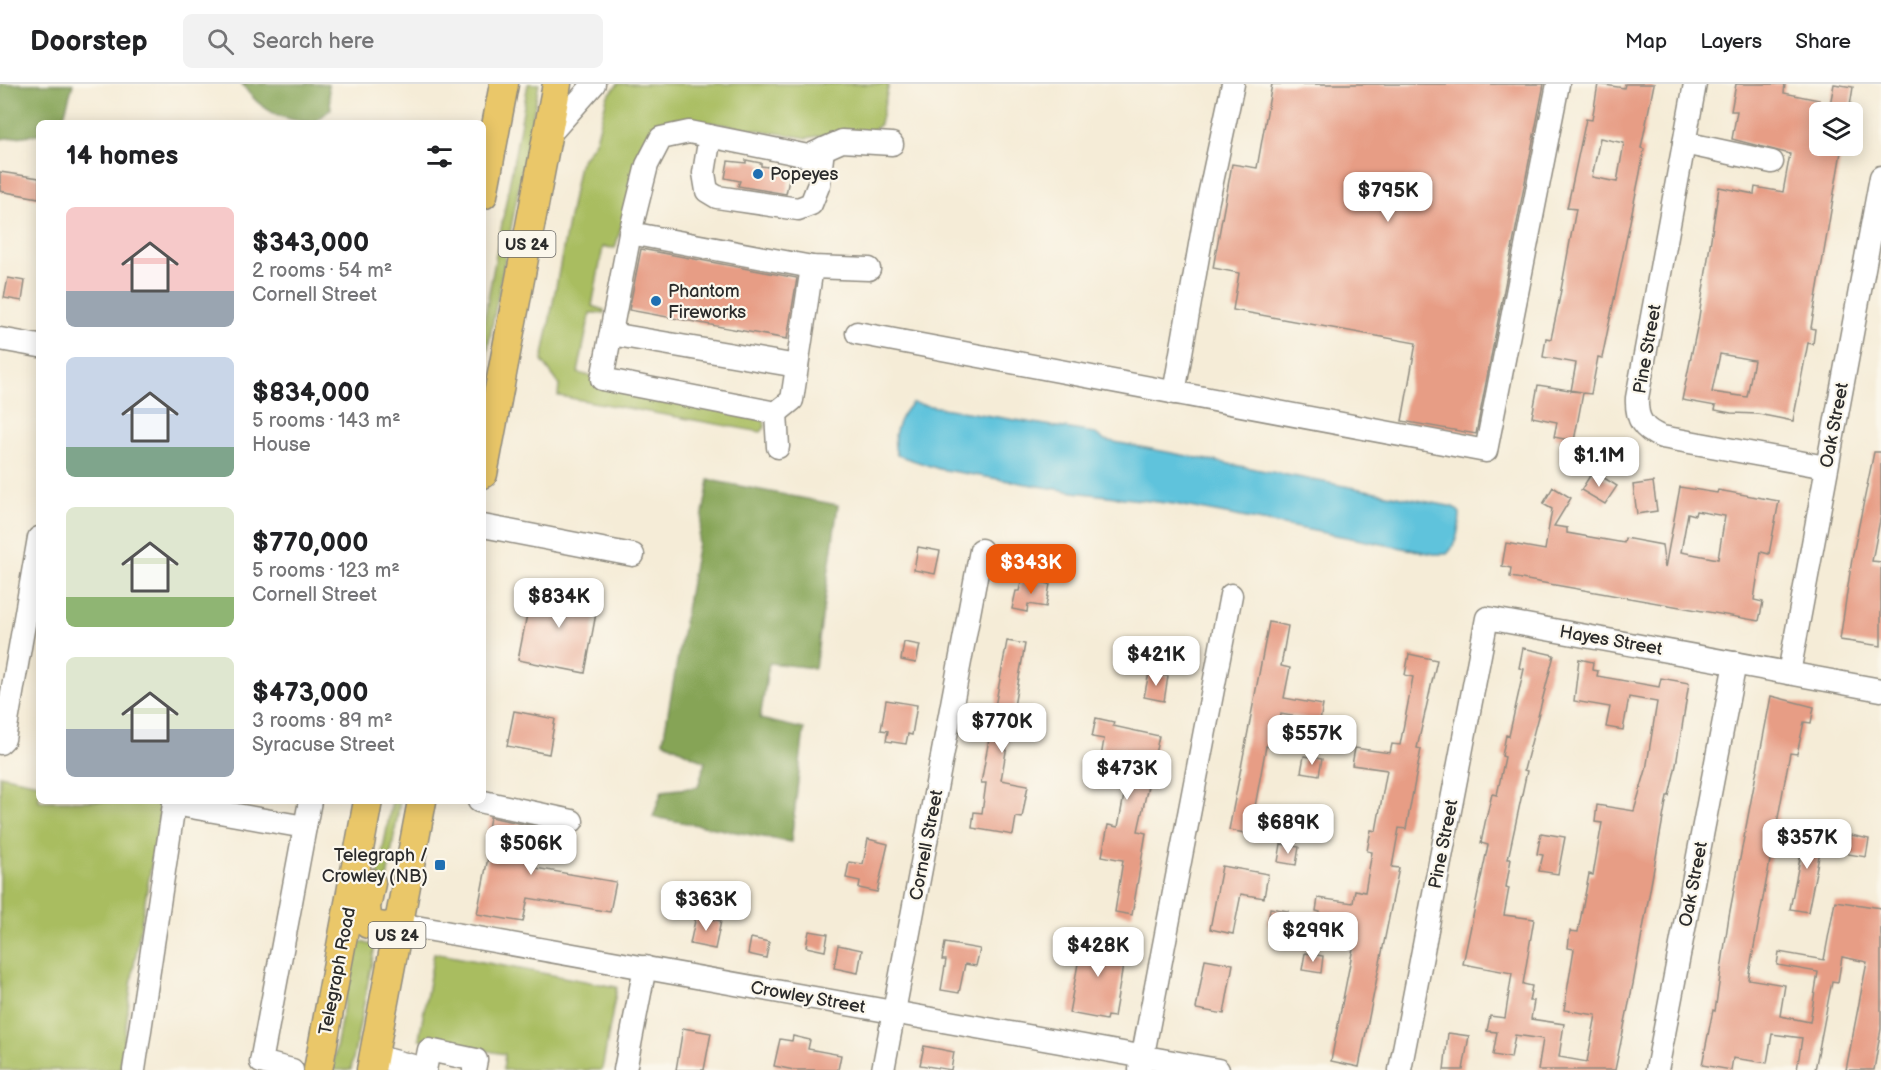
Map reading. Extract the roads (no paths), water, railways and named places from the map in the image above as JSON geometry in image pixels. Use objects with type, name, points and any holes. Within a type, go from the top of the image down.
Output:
[{"type":"main road","points":[[486,173],[504,84]]},
{"type":"main road","name":"US 24","points":[[486,444],[490,403],[557,84]]},
{"type":"main road","name":"Telegraph Road","points":[[318,1070],[367,804]]},
{"type":"main road","points":[[385,804],[366,919],[373,926],[385,927],[399,924]]},
{"type":"main road","name":"US 24","points":[[373,1063],[420,806]]},
{"type":"street","points":[[548,135],[594,84]]},
{"type":"street","points":[[1174,393],[1207,205],[1233,84]]},
{"type":"street","points":[[857,333],[1486,451],[1558,84]]},
{"type":"street","name":"Pine Street","points":[[1695,84],[1637,398],[1639,420],[1651,433],[1662,437],[1826,468]]},
{"type":"street","points":[[777,413],[602,379],[630,233],[647,165],[661,138],[689,132],[808,156],[842,141],[892,144]]},
{"type":"street","points":[[710,136],[704,173],[706,191],[717,197],[798,209],[811,204],[819,184],[823,149]]},
{"type":"street","points":[[1684,143],[1772,162]]},
{"type":"street","name":"Oak Street","points":[[1790,673],[1881,177]]},
{"type":"street","points":[[630,233],[812,267],[869,269]]},
{"type":"street","points":[[777,413],[792,400],[812,267]]},
{"type":"street","points":[[610,334],[797,366]]},
{"type":"street","points":[[0,339],[36,345]]},
{"type":"street","points":[[777,413],[778,447]]},
{"type":"street","points":[[486,527],[633,555]]},
{"type":"street","name":"Cornell Street","points":[[883,1070],[981,550]]},
{"type":"street","points":[[0,743],[4,739],[36,555]]},
{"type":"street","points":[[1142,1063],[1231,595]]},
{"type":"street","name":"Pine Street","points":[[1400,1070],[1487,618]]},
{"type":"street","name":"Hayes Street","points":[[1487,618],[1790,673]]},
{"type":"street","name":"Oak Street","points":[[1657,1070],[1735,663]]},
{"type":"street","points":[[1790,673],[1881,690]]},
{"type":"street","points":[[486,803],[572,821]]},
{"type":"street","points":[[134,1070],[175,804]]},
{"type":"street","points":[[185,804],[305,827]]},
{"type":"street","points":[[292,1070],[260,1066],[309,804]]},
{"type":"street","name":"Crowley Street","points":[[399,924],[894,1013],[1142,1063],[1218,1070]]},
{"type":"street","points":[[625,1070],[645,967]]},
{"type":"street","points":[[373,1063],[425,1069],[429,1050],[476,1060],[474,1070]]},
{"type":"water","points":[[912,403],[1094,433],[1104,440],[1454,507],[1460,513],[1457,535],[1447,554],[1434,554],[1174,504],[1074,492],[939,469],[897,455],[895,434],[897,427],[903,414]]},
{"type":"place","name":"Popeyes","points":[[758,174]]},
{"type":"place","name":"Phantom Fireworks","points":[[656,301]]},
{"type":"place","name":"Telegraph / Crowley (NB)","points":[[440,865]]}]
